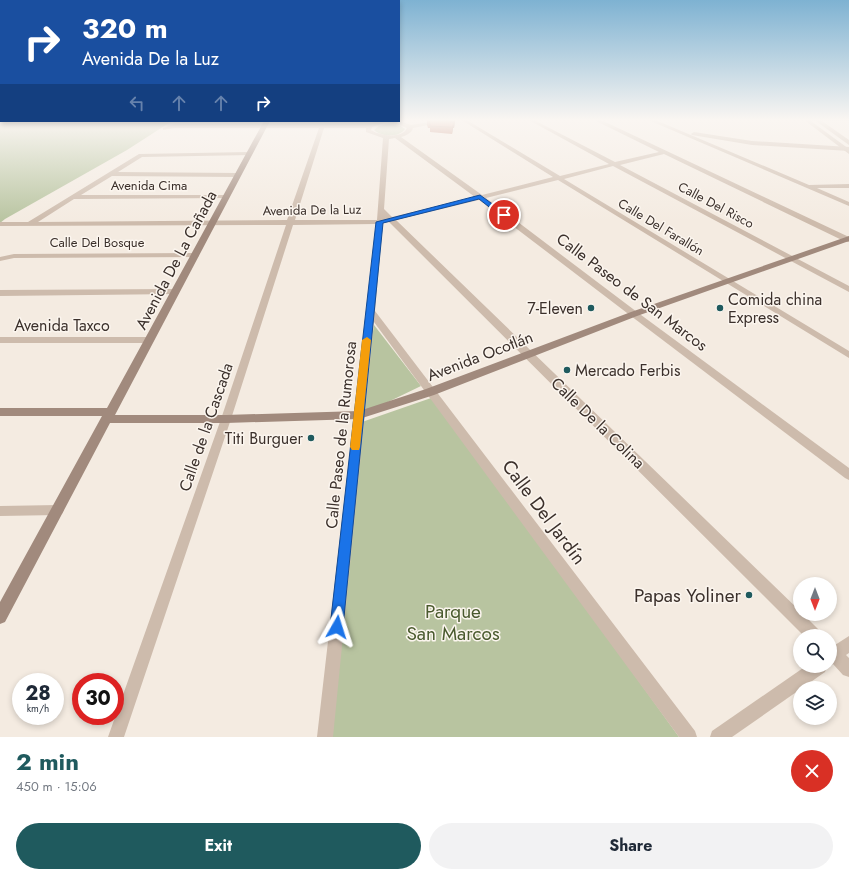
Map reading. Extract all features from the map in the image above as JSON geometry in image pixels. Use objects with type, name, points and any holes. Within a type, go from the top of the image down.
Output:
[{"type":"main road","name":"Avenida De La Cañada","points":[[0,618],[249,154]]},
{"type":"main road","name":"Avenida Ocotlán","points":[[0,412],[226,419],[359,415],[430,392],[634,314],[790,258],[848,239]]},
{"type":"street","name":"Calle de la Cascada","points":[[116,737],[226,419],[313,153]]},
{"type":"street","name":"Calle Paseo de la Rumorosa","points":[[325,737],[370,310],[385,220],[381,210],[389,153]]},
{"type":"street","name":"Calle Paseo de San Marcos","points":[[416,153],[480,197],[849,475]]},
{"type":"street","name":"Calle Del Farallón","points":[[518,153],[849,355]]},
{"type":"street","name":"Calle Del Risco","points":[[594,153],[849,289]]},
{"type":"street","name":"Avenida De la Luz","points":[[0,224],[291,223],[385,220],[658,153]]},
{"type":"street","points":[[667,153],[848,239]]},
{"type":"street","points":[[730,153],[849,204]]},
{"type":"street","points":[[31,223],[138,156],[144,154],[249,154]]},
{"type":"street","points":[[109,174],[238,174]]},
{"type":"street","points":[[806,186],[849,186]]},
{"type":"street","name":"Avenida Cima","points":[[72,198],[226,197]]},
{"type":"street","name":"Calle De la Colina","points":[[385,220],[529,354],[809,629]]},
{"type":"street","name":"Calle Del Bosque","points":[[0,259],[14,256],[195,255]]},
{"type":"street","points":[[0,293],[175,292]]},
{"type":"street","name":"Calle Del Jardín","points":[[370,310],[689,737]]},
{"type":"street","name":"Avenida Taxco","points":[[0,340],[149,340]]},
{"type":"street","points":[[0,511],[58,510]]},
{"type":"street","points":[[837,651],[849,644]]},
{"type":"street","points":[[837,658],[849,669]]},
{"type":"street","points":[[718,737],[809,673]]},
{"type":"green space","points":[[0,153],[121,153],[5,219],[0,223]]},
{"type":"green space","name":"Parque San Marcos","points":[[374,325],[421,386],[361,415],[362,422],[434,397],[679,737],[327,737],[362,399]]},
{"type":"slow traffic","points":[[355,447],[367,340]]},
{"type":"place","name":"7-Eleven","points":[[591,308]]},
{"type":"place","name":"Comida china Express","points":[[720,308]]},
{"type":"place","name":"Mercado Ferbis","points":[[567,370]]},
{"type":"place","name":"Titi Burguer","points":[[311,438]]},
{"type":"place","name":"Papas Yoliner","points":[[749,595]]},
{"type":"route","points":[[337,627],[380,222],[480,197],[504,215]]}]
